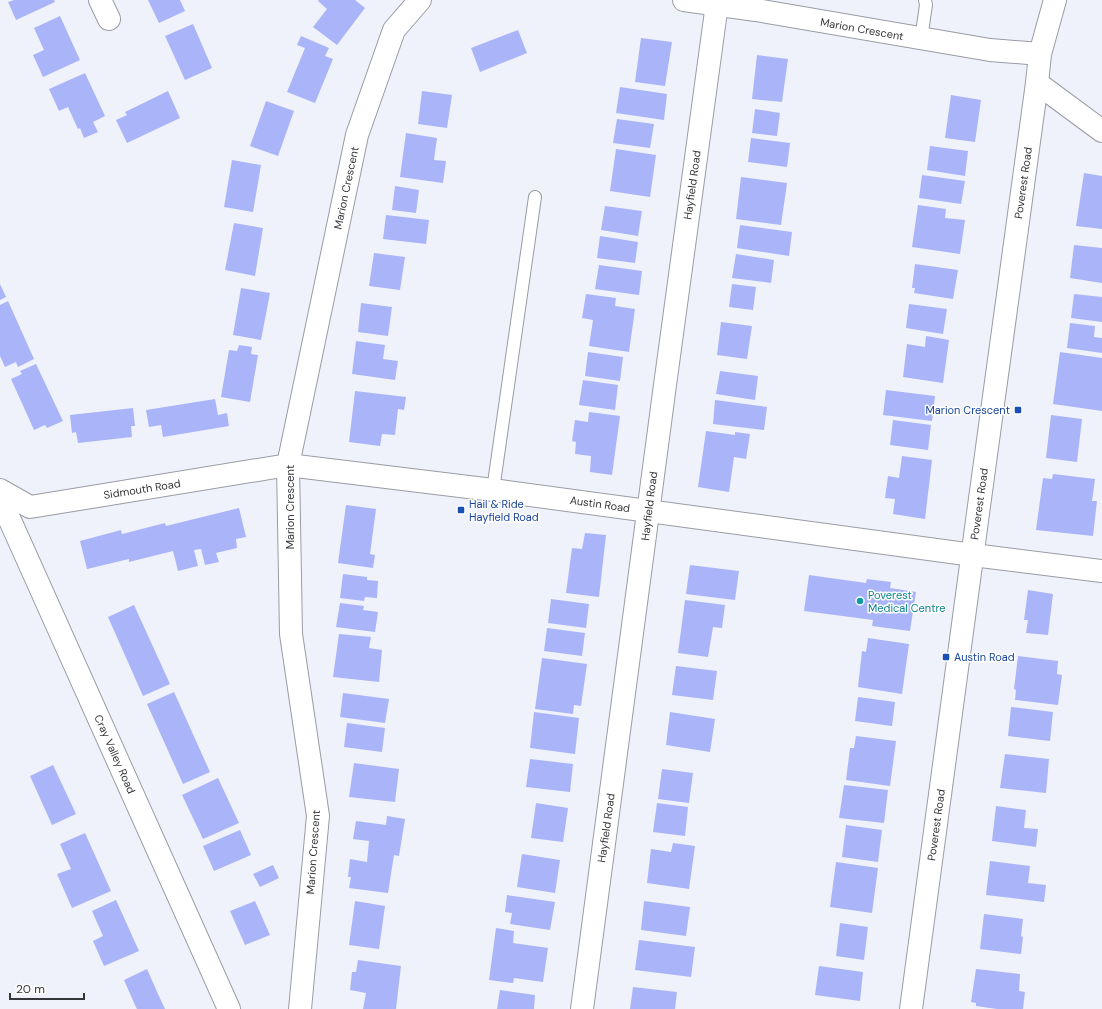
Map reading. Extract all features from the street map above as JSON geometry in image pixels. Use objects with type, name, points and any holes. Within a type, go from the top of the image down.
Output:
[{"type":"street","name":"Marion Crescent","points":[[300,1009],[318,816],[291,634],[288,465],[357,135],[394,30],[420,0]]},
{"type":"street","name":"Marion Crescent","points":[[684,0],[717,4],[756,5],[921,39],[990,50],[1040,54]]},
{"type":"street","name":"Poverest Road","points":[[911,1009],[1040,54],[1055,0]]},
{"type":"street","name":"Hayfield Road","points":[[582,1009],[717,4]]},
{"type":"street","points":[[1037,83],[1102,131]]},
{"type":"street","name":"Austin Road","points":[[288,465],[648,510],[973,555],[1102,571]]},
{"type":"street","name":"Sidmouth Road","points":[[0,490],[30,507],[288,465]]},
{"type":"street","name":"Cray Valley Road","points":[[0,498],[229,1009]]},
{"type":"lane","points":[[921,39],[926,0]]},
{"type":"lane","points":[[493,490],[535,198]]},
{"type":"building","points":[[14,0],[54,0],[55,2],[16,20],[8,2]]},
{"type":"building","points":[[148,0],[180,0],[185,11],[159,23]]},
{"type":"building","points":[[355,0],[365,8],[337,45],[313,27],[327,9],[318,1]]},
{"type":"building","points":[[60,16],[80,60],[43,77],[33,55],[44,50],[34,28]]},
{"type":"building","points":[[193,24],[212,68],[185,80],[165,36]]},
{"type":"building","points":[[518,30],[527,53],[480,72],[471,48]]},
{"type":"building","points":[[301,36],[329,48],[325,56],[333,59],[315,103],[287,92],[305,48],[297,45]]},
{"type":"building","points":[[641,38],[672,42],[665,86],[635,82]]},
{"type":"building","points":[[757,55],[788,59],[782,102],[752,99]]},
{"type":"building","points":[[85,73],[105,116],[93,122],[98,132],[84,138],[80,128],[78,129],[68,107],[59,111],[49,89]]},
{"type":"building","points":[[620,87],[667,94],[664,120],[616,113]]},
{"type":"building","points":[[168,91],[180,118],[127,143],[116,120],[127,115],[125,112]]},
{"type":"building","points":[[422,91],[452,95],[447,128],[418,124]]},
{"type":"building","points":[[951,95],[981,100],[975,142],[945,138]]},
{"type":"building","points":[[266,101],[294,111],[278,156],[250,146]]},
{"type":"building","points":[[755,109],[780,113],[777,136],[752,133]]},
{"type":"building","points":[[617,119],[654,124],[650,148],[613,143]]},
{"type":"building","points":[[406,133],[437,138],[434,160],[446,161],[443,183],[400,177]]},
{"type":"building","points":[[751,138],[790,143],[787,167],[748,162]]},
{"type":"building","points":[[930,146],[968,151],[965,176],[927,170]]},
{"type":"building","points":[[616,149],[656,155],[650,197],[610,191]]},
{"type":"building","points":[[232,160],[261,165],[253,212],[224,207]]},
{"type":"building","points":[[1084,173],[1102,176],[1102,229],[1076,226]]},
{"type":"building","points":[[922,175],[965,181],[961,204],[919,198]]},
{"type":"building","points":[[741,177],[787,183],[781,225],[736,219]]},
{"type":"building","points":[[395,186],[419,190],[416,213],[392,210]]},
{"type":"building","points":[[918,205],[946,209],[945,218],[965,220],[960,254],[912,247]]},
{"type":"building","points":[[605,206],[642,211],[638,236],[601,230]]},
{"type":"building","points":[[386,215],[429,220],[426,244],[383,239]]},
{"type":"building","points":[[234,223],[263,228],[255,276],[225,270]]},
{"type":"building","points":[[740,225],[792,232],[789,256],[737,248]]},
{"type":"building","points":[[600,236],[638,242],[635,263],[597,258]]},
{"type":"building","points":[[1074,245],[1102,248],[1102,283],[1070,278]]},
{"type":"building","points":[[374,253],[405,257],[400,290],[369,286]]},
{"type":"building","points":[[736,254],[774,260],[771,283],[732,278]]},
{"type":"building","points":[[915,264],[958,270],[953,299],[914,293],[915,288],[912,288]]},
{"type":"building","points":[[599,265],[642,271],[639,295],[595,289]]},
{"type":"building","points":[[0,284],[6,297],[0,300]]},
{"type":"building","points":[[732,284],[756,287],[753,310],[729,307]]},
{"type":"building","points":[[241,288],[270,293],[261,340],[233,335]]},
{"type":"building","points":[[586,294],[616,298],[615,306],[635,309],[629,352],[589,346],[593,320],[582,318]]},
{"type":"building","points":[[1074,294],[1102,297],[1102,322],[1071,318]]},
{"type":"building","points":[[8,301],[34,359],[18,367],[16,362],[5,367],[0,356],[0,305]]},
{"type":"building","points":[[361,303],[392,307],[388,336],[358,332]]},
{"type":"building","points":[[909,304],[947,309],[943,334],[906,328]]},
{"type":"building","points":[[721,322],[752,326],[747,359],[717,355]]},
{"type":"building","points":[[1070,323],[1095,326],[1094,337],[1102,338],[1102,353],[1067,348]]},
{"type":"building","points":[[926,336],[949,340],[943,383],[903,377],[907,344],[925,347]]},
{"type":"building","points":[[356,341],[385,345],[383,359],[398,361],[395,380],[352,374]]},
{"type":"building","points":[[239,345],[252,347],[251,354],[258,355],[250,402],[221,397],[229,350],[237,351]]},
{"type":"building","points":[[588,352],[623,357],[620,381],[585,376]]},
{"type":"building","points":[[1060,352],[1102,358],[1102,411],[1053,404]]},
{"type":"building","points":[[36,364],[63,421],[47,428],[45,425],[34,430],[11,379],[22,374],[20,371]]},
{"type":"building","points":[[720,371],[758,376],[755,400],[716,394]]},
{"type":"building","points":[[583,380],[618,385],[615,410],[579,405]]},
{"type":"building","points":[[886,390],[935,396],[932,421],[883,415]]},
{"type":"building","points":[[355,391],[406,397],[404,410],[398,409],[395,435],[382,434],[380,446],[349,442]]},
{"type":"building","points":[[215,399],[218,415],[227,413],[229,426],[163,437],[161,425],[149,427],[146,410]]},
{"type":"building","points":[[715,400],[767,407],[764,430],[713,424]]},
{"type":"building","points":[[133,408],[135,426],[131,426],[132,437],[78,443],[76,432],[72,433],[70,415]]},
{"type":"building","points":[[589,412],[620,416],[612,475],[590,472],[591,456],[575,454],[576,442],[572,441],[575,420],[588,422]]},
{"type":"building","points":[[1051,415],[1082,419],[1077,462],[1046,458]]},
{"type":"building","points":[[893,420],[931,425],[928,450],[890,445]]},
{"type":"building","points":[[706,431],[735,435],[735,432],[750,434],[746,459],[734,457],[729,492],[698,487]]},
{"type":"building","points":[[902,456],[932,460],[925,519],[893,514],[895,499],[885,498],[888,476],[899,478]]},
{"type":"building","points":[[1053,474],[1095,479],[1092,501],[1097,501],[1093,536],[1036,530],[1043,478],[1052,479]]},
{"type":"building","points":[[346,505],[376,509],[370,554],[375,555],[373,568],[338,563]]},
{"type":"building","points":[[239,508],[246,537],[236,539],[237,548],[216,553],[219,562],[205,565],[201,549],[194,550],[198,566],[178,571],[173,551],[129,562],[129,559],[87,569],[80,541],[121,530],[122,534],[165,523],[166,526]]},
{"type":"building","points":[[585,533],[606,535],[599,597],[566,593],[572,548],[582,549]]},
{"type":"building","points":[[690,565],[739,571],[735,600],[686,594]]},
{"type":"building","points":[[343,574],[367,577],[367,580],[378,581],[377,598],[365,597],[364,601],[340,598]]},
{"type":"building","name":"Poverest Medical Centre","points":[[809,575],[866,583],[867,579],[891,582],[890,588],[916,592],[910,631],[872,626],[873,620],[804,611]]},
{"type":"building","points":[[1028,590],[1053,594],[1048,635],[1026,633],[1028,620],[1024,620]]},
{"type":"building","points":[[551,599],[589,604],[586,628],[548,623]]},
{"type":"building","points":[[685,600],[725,605],[722,628],[713,627],[708,657],[678,653]]},
{"type":"building","points":[[340,603],[364,606],[363,610],[378,612],[375,632],[336,627]]},
{"type":"building","points":[[134,605],[170,684],[143,696],[108,617]]},
{"type":"building","points":[[547,628],[585,633],[582,656],[544,651]]},
{"type":"building","points":[[339,634],[371,637],[369,648],[382,650],[379,682],[333,677]]},
{"type":"building","points":[[868,638],[909,644],[902,694],[858,687],[862,651],[866,652]]},
{"type":"building","points":[[1018,656],[1058,661],[1057,674],[1062,675],[1058,705],[1015,700],[1016,690],[1014,689]]},
{"type":"building","points":[[542,658],[587,664],[581,706],[574,705],[573,714],[535,709]]},
{"type":"building","points":[[676,666],[717,671],[713,700],[672,695]]},
{"type":"building","points":[[174,692],[210,772],[183,784],[147,704]]},
{"type":"building","points":[[343,693],[389,699],[385,723],[340,717]]},
{"type":"building","points":[[858,697],[895,702],[892,726],[855,721]]},
{"type":"building","points":[[1011,707],[1053,712],[1050,741],[1008,736]]},
{"type":"building","points":[[534,712],[579,718],[575,754],[530,748]]},
{"type":"building","points":[[670,712],[715,719],[710,752],[666,745]]},
{"type":"building","points":[[347,723],[385,728],[382,752],[344,747]]},
{"type":"building","points":[[856,736],[896,741],[890,786],[846,780],[850,748],[854,748]]},
{"type":"building","points":[[1005,754],[1049,759],[1046,793],[1000,788]]},
{"type":"building","points":[[530,759],[573,764],[570,792],[526,787]]},
{"type":"building","points":[[354,763],[399,769],[395,802],[349,797]]},
{"type":"building","points":[[53,765],[76,814],[52,825],[30,776]]},
{"type":"building","points":[[662,769],[693,773],[689,803],[658,799]]},
{"type":"building","points":[[218,778],[239,823],[203,839],[182,795]]},
{"type":"building","points":[[844,785],[888,790],[884,823],[839,818]]},
{"type":"building","points":[[536,803],[568,808],[563,842],[531,838]]},
{"type":"building","points":[[657,803],[688,807],[685,836],[653,832]]},
{"type":"building","points":[[996,806],[1026,810],[1024,828],[1038,829],[1036,847],[992,841]]},
{"type":"building","points":[[387,816],[405,819],[399,856],[394,855],[388,893],[349,888],[351,877],[348,877],[350,859],[367,862],[369,841],[353,839],[356,821],[386,825]]},
{"type":"building","points":[[846,825],[882,830],[878,862],[842,857]]},
{"type":"building","points":[[240,830],[251,855],[214,871],[203,846]]},
{"type":"building","points":[[85,833],[111,891],[72,908],[57,874],[71,869],[60,844]]},
{"type":"building","points":[[673,843],[695,846],[689,889],[647,883],[651,849],[671,852]]},
{"type":"building","points":[[522,854],[560,860],[555,893],[517,887]]},
{"type":"building","points":[[990,861],[1030,866],[1028,883],[1046,885],[1044,902],[986,895]]},
{"type":"building","points":[[836,862],[878,868],[872,913],[830,907]]},
{"type":"building","points":[[273,865],[279,878],[260,887],[253,874]]},
{"type":"building","points":[[507,895],[555,902],[550,930],[510,924],[512,913],[505,912]]},
{"type":"building","points":[[116,900],[139,951],[104,966],[93,941],[103,936],[92,911]]},
{"type":"building","points":[[255,901],[270,935],[245,945],[230,911]]},
{"type":"building","points":[[355,901],[385,906],[379,949],[349,945]]},
{"type":"building","points":[[644,901],[690,907],[686,936],[641,930]]},
{"type":"building","points":[[984,914],[1023,919],[1021,954],[980,949]]},
{"type":"building","points":[[840,923],[868,927],[864,960],[836,956]]},
{"type":"building","points":[[496,928],[514,931],[513,943],[548,948],[543,982],[514,978],[513,983],[489,980]]},
{"type":"building","points":[[639,940],[695,947],[691,977],[635,970]]},
{"type":"building","points":[[358,960],[401,966],[396,1009],[363,1009],[366,993],[350,990],[352,972],[356,972]]},
{"type":"building","points":[[819,966],[863,972],[860,1001],[815,995]]},
{"type":"building","points":[[147,969],[165,1009],[137,1009],[135,1005],[124,980]]},
{"type":"building","points":[[976,969],[1020,974],[1019,991],[1025,992],[1023,1009],[997,1009],[976,1006],[976,1003],[971,1002]]},
{"type":"building","points":[[633,987],[677,992],[675,1009],[630,1009]]},
{"type":"building","points":[[500,990],[535,995],[534,1009],[497,1009]]},
{"type":"place","name":"Marion Crescent","points":[[1018,410]]},
{"type":"place","name":"Hail & Ride Hayfield Road","points":[[461,510]]},
{"type":"place","name":"Poverest Medical Centre","points":[[860,601]]},
{"type":"place","name":"Austin Road","points":[[946,657]]}]
